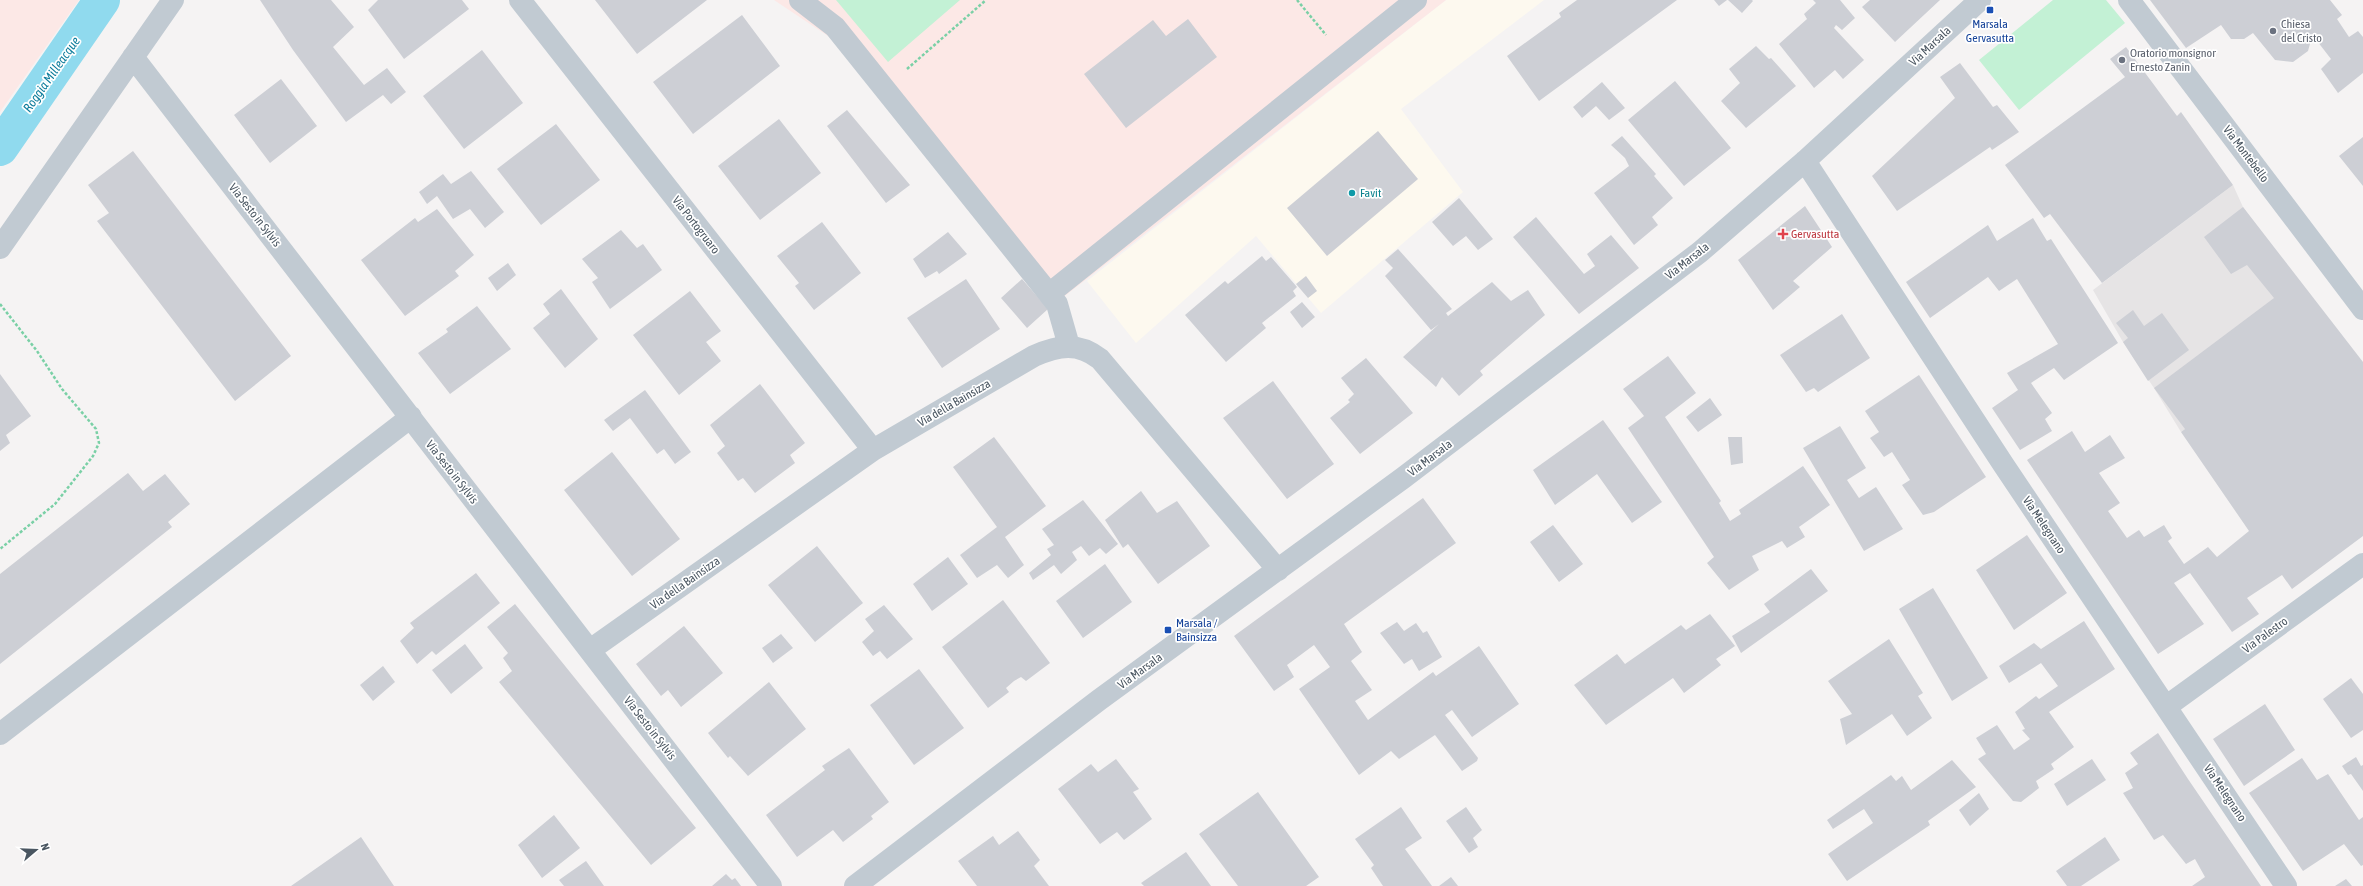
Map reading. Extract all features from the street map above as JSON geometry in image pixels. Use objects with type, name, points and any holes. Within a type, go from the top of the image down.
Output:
[{"type":"street","points":[[0,248],[173,0]]},
{"type":"street","name":"Via Portogruaro","points":[[520,0],[873,450]]},
{"type":"street","points":[[800,0],[835,27],[1057,304],[1069,346]]},
{"type":"street","points":[[1049,294],[1416,0]]},
{"type":"street","name":"Via Marsala","points":[[855,886],[1099,700],[1410,474],[1700,252],[1805,161],[1980,0]]},
{"type":"street","name":"Via Montebello","points":[[2129,0],[2363,309]]},
{"type":"street","name":"Via Sesto in Sylvis","points":[[133,58],[771,886]]},
{"type":"street","name":"Via Melegnano","points":[[1805,161],[2002,464],[2167,706],[2286,886]]},
{"type":"street","name":"Via della Bainsizza","points":[[590,650],[873,450],[1034,356],[1048,350],[1069,346],[1090,352],[1100,359],[1278,570]]},
{"type":"street","points":[[0,734],[411,417]]},
{"type":"street","name":"Via Palestro","points":[[2167,706],[2363,564]]},
{"type":"path","points":[[884,88],[986,0]]},
{"type":"path","points":[[1297,0],[1344,57]]},
{"type":"path","points":[[0,304],[37,351],[62,389],[96,429],[99,443],[93,456],[55,504],[0,549]]},
{"type":"shaded area","points":[[0,0],[79,0],[0,112]]},
{"type":"shaded area","points":[[774,0],[1446,0],[1048,309],[831,38]]},
{"type":"shaded area","points":[[1446,0],[1544,0],[1401,109],[1463,192],[1321,313],[1256,236],[1136,343],[1087,281]]},
{"type":"shaded area","points":[[2233,185],[2243,207],[2300,284],[2185,429],[2181,432],[2123,342],[2093,290]]},
{"type":"green space","points":[[836,0],[960,0],[888,62]]},
{"type":"green space","points":[[2053,0],[2106,0],[2125,23],[2019,110],[1979,60]]},
{"type":"building","points":[[260,0],[331,0],[354,27],[333,47],[364,85],[387,68],[406,92],[391,104],[383,95],[346,122],[293,50]]},
{"type":"building","points":[[378,0],[462,0],[469,9],[404,59],[368,10]]},
{"type":"building","points":[[595,0],[707,0],[637,54]]},
{"type":"building","points":[[1577,0],[1677,0],[1539,101],[1507,56],[1561,17],[1559,13]]},
{"type":"building","points":[[1714,0],[1727,0],[1719,6]]},
{"type":"building","points":[[1728,0],[1752,0],[1753,1],[1742,13]]},
{"type":"building","points":[[1813,0],[1840,0],[1855,18],[1842,30],[1836,25],[1834,28],[1864,60],[1843,79],[1835,70],[1814,88],[1779,44],[1807,19],[1804,14],[1816,3]]},
{"type":"building","points":[[1870,0],[1940,0],[1895,42],[1862,7]]},
{"type":"building","points":[[2150,0],[2330,0],[2342,15],[2337,19],[2349,37],[2358,31],[2363,37],[2363,73],[2338,93],[2321,69],[2331,59],[2314,37],[2311,40],[2308,51],[2293,62],[2275,60],[2253,33],[2244,39],[2231,39],[2221,25],[2186,48]]},
{"type":"building","points":[[742,15],[780,66],[693,134],[653,82]]},
{"type":"building","points":[[1188,19],[1217,57],[1126,128],[1084,74],[1153,20],[1166,36]]},
{"type":"building","points":[[1756,46],[1769,59],[1771,58],[1796,86],[1746,128],[1721,101],[1740,83],[1729,69]]},
{"type":"building","points":[[2126,47],[2177,116],[2181,112],[2233,185],[2102,283],[2050,214],[2044,218],[2005,165],[2125,77],[2110,59]]},
{"type":"building","points":[[482,50],[523,103],[464,149],[423,96]]},
{"type":"building","points":[[1960,63],[1993,107],[1997,105],[2019,132],[1992,150],[1990,147],[1897,211],[1872,176],[1955,98],[1940,77]]},
{"type":"building","points":[[281,79],[317,126],[270,163],[234,115]]},
{"type":"building","points":[[1675,81],[1731,148],[1684,186],[1628,120]]},
{"type":"building","points":[[1602,82],[1625,108],[1609,120],[1596,106],[1582,118],[1573,107]]},
{"type":"building","points":[[847,110],[910,185],[886,203],[827,126]]},
{"type":"building","points":[[779,119],[821,173],[760,220],[718,166]]},
{"type":"building","points":[[556,124],[600,180],[541,225],[497,169]]},
{"type":"building","name":"Favit","points":[[1378,131],[1418,179],[1327,256],[1287,208]]},
{"type":"building","points":[[1622,136],[1656,174],[1654,176],[1673,198],[1652,217],[1658,225],[1634,245],[1594,193],[1629,166],[1625,158],[1611,145]]},
{"type":"building","points":[[2363,137],[2363,186],[2339,156]]},
{"type":"building","points":[[133,151],[291,356],[235,401],[97,221],[109,213],[88,185]]},
{"type":"building","points":[[471,171],[504,212],[485,228],[470,209],[453,219],[437,196],[427,204],[419,192],[443,174],[451,184]]},
{"type":"building","points":[[1459,198],[1493,239],[1478,250],[1466,236],[1453,246],[1432,222]]},
{"type":"building","points":[[1805,206],[1832,247],[1793,281],[1800,287],[1773,310],[1738,260]]},
{"type":"building","points":[[2243,207],[2363,362],[2363,536],[2292,589],[2282,575],[2247,598],[2259,614],[2232,632],[2190,573],[2174,583],[2204,624],[2158,654],[2027,460],[2072,431],[2085,452],[2110,435],[2125,458],[2099,473],[2120,503],[2108,511],[2127,538],[2139,530],[2144,537],[2164,525],[2172,538],[2168,541],[2184,564],[2208,547],[2217,557],[2249,531],[2181,432],[2185,429],[2154,388],[2274,298],[2247,265],[2231,274],[2204,237]]},
{"type":"building","points":[[437,209],[474,255],[455,271],[459,276],[405,316],[361,260],[415,218],[418,222]]},
{"type":"building","points":[[1536,217],[1584,274],[1595,266],[1587,254],[1611,235],[1639,268],[1579,314],[1513,237]]},
{"type":"building","points":[[2033,218],[2047,241],[2051,239],[2118,343],[2064,380],[2054,368],[2031,383],[2052,413],[2045,419],[2052,431],[2020,450],[1992,408],[2018,390],[2007,373],[2058,344],[2017,279],[1999,291],[1988,277],[1930,318],[1906,282],[1988,225],[1997,241]]},
{"type":"building","points":[[822,222],[861,273],[814,310],[795,286],[799,283],[777,256]]},
{"type":"building","points":[[621,230],[637,248],[643,244],[662,270],[610,309],[592,282],[598,278],[582,259]]},
{"type":"building","points":[[948,232],[967,254],[939,274],[937,271],[925,278],[913,259]]},
{"type":"building","points":[[1398,249],[1452,309],[1446,313],[1448,316],[1492,282],[1511,301],[1528,290],[1545,315],[1480,371],[1483,375],[1459,396],[1442,377],[1436,387],[1403,357],[1439,324],[1431,330],[1385,276],[1393,268],[1385,260]]},
{"type":"building","points":[[1262,256],[1266,261],[1271,257],[1297,287],[1293,291],[1296,296],[1262,323],[1266,328],[1226,362],[1185,315],[1225,281],[1228,284]]},
{"type":"building","points":[[508,263],[516,275],[497,291],[488,278]]},
{"type":"building","points":[[1306,276],[1317,291],[1308,298],[1296,284]]},
{"type":"building","points":[[966,279],[1000,329],[942,368],[907,318]]},
{"type":"building","points":[[1022,279],[1048,309],[1027,328],[1001,298]]},
{"type":"building","points":[[561,289],[598,339],[565,368],[533,328],[550,314],[543,304]]},
{"type":"building","points":[[690,291],[721,331],[706,342],[721,361],[679,395],[633,335]]},
{"type":"building","points":[[1302,302],[1315,317],[1302,328],[1290,312]]},
{"type":"building","points":[[477,306],[511,349],[450,394],[418,353],[448,332],[446,329]]},
{"type":"building","points":[[2133,310],[2144,326],[2162,313],[2189,350],[2148,381],[2123,342],[2128,338],[2116,323]]},
{"type":"building","points":[[1842,314],[1870,358],[1818,392],[1814,388],[1806,392],[1780,355]]},
{"type":"building","points":[[1668,356],[1696,393],[1665,417],[1721,501],[1719,503],[1730,521],[1741,514],[1739,510],[1803,466],[1830,505],[1799,527],[1805,537],[1787,548],[1782,541],[1752,556],[1759,570],[1729,590],[1707,563],[1714,557],[1628,428],[1644,416],[1623,389]]},
{"type":"building","points":[[1366,358],[1413,413],[1360,454],[1330,418],[1350,402],[1348,400],[1354,394],[1341,378]]},
{"type":"building","points":[[0,374],[31,416],[6,435],[10,443],[0,451]]},
{"type":"building","points":[[1919,375],[1986,477],[1934,512],[1923,515],[1902,485],[1910,480],[1892,452],[1884,457],[1870,438],[1879,432],[1865,411]]},
{"type":"building","points":[[1273,381],[1334,464],[1287,499],[1223,418]]},
{"type":"building","points":[[760,384],[805,443],[790,455],[795,463],[755,493],[743,478],[738,481],[717,453],[725,446],[710,425]]},
{"type":"building","points":[[645,390],[691,452],[675,464],[664,449],[657,454],[630,418],[613,431],[604,420]]},
{"type":"building","points":[[1710,398],[1722,415],[1698,432],[1686,417]]},
{"type":"building","points":[[1603,420],[1662,502],[1632,523],[1597,474],[1555,505],[1533,470]]},
{"type":"building","points":[[1840,426],[1866,468],[1847,480],[1859,498],[1876,487],[1903,529],[1864,551],[1803,448]]},
{"type":"building","points":[[994,437],[1046,506],[1005,537],[1024,565],[1008,578],[997,565],[977,578],[960,555],[997,527],[953,467]]},
{"type":"building","points":[[1728,437],[1742,437],[1743,463],[1731,465]]},
{"type":"building","points":[[612,452],[680,539],[632,576],[564,490]]},
{"type":"building","points":[[128,473],[143,491],[165,474],[190,504],[168,522],[172,527],[0,664],[0,574]]},
{"type":"building","points":[[1141,491],[1157,513],[1177,501],[1210,546],[1158,584],[1128,544],[1123,548],[1105,520]]},
{"type":"building","points":[[1423,498],[1456,543],[1344,624],[1362,652],[1351,661],[1372,690],[1355,701],[1368,720],[1433,672],[1436,676],[1479,646],[1519,704],[1472,737],[1452,710],[1445,715],[1478,758],[1477,761],[1462,771],[1435,735],[1399,759],[1391,751],[1359,775],[1299,689],[1330,667],[1314,645],[1287,665],[1294,677],[1274,691],[1234,636]]},
{"type":"building","points":[[1083,500],[1118,544],[1106,554],[1100,548],[1089,556],[1081,546],[1072,552],[1077,560],[1061,574],[1054,565],[1033,580],[1029,573],[1051,555],[1047,549],[1054,545],[1042,529]]},
{"type":"building","points":[[1553,525],[1583,564],[1559,582],[1530,542]]},
{"type":"building","points":[[2027,535],[2067,593],[2014,630],[1976,570]]},
{"type":"building","points":[[817,546],[863,603],[815,642],[768,585]]},
{"type":"building","points":[[948,557],[968,584],[932,611],[913,584]]},
{"type":"building","points":[[1105,564],[1132,602],[1083,638],[1056,601]]},
{"type":"building","points":[[1811,569],[1828,591],[1741,653],[1732,636],[1770,612],[1764,604]]},
{"type":"building","points":[[476,573],[500,603],[436,655],[432,651],[417,664],[400,641],[414,628],[410,623]]},
{"type":"building","points":[[1933,588],[1988,678],[1952,701],[1899,609]]},
{"type":"building","points":[[1003,600],[1050,663],[1026,681],[1021,677],[1014,681],[1006,688],[1009,692],[988,708],[942,647]]},
{"type":"building","points":[[515,604],[696,828],[651,865],[499,682],[512,671],[503,658],[508,653],[487,627]]},
{"type":"building","points":[[884,605],[913,639],[887,659],[880,651],[873,656],[862,642],[874,631],[865,619]]},
{"type":"building","points":[[1710,614],[1735,646],[1716,659],[1721,665],[1684,693],[1673,678],[1606,725],[1574,685],[1617,654],[1625,664],[1681,625],[1686,630]]},
{"type":"building","points":[[2084,621],[2115,669],[2049,712],[2074,747],[2051,764],[2054,769],[2036,781],[2039,788],[2021,802],[2013,801],[1978,759],[1986,754],[1976,738],[1997,725],[2014,750],[2030,739],[2022,730],[2025,729],[2015,712],[2036,696],[2039,699],[2058,686],[2041,663],[2009,683],[1999,666],[2034,643],[2041,649]]},
{"type":"building","points":[[1397,622],[1404,631],[1416,623],[1423,633],[1427,631],[1442,657],[1419,671],[1412,659],[1404,664],[1380,633]]},
{"type":"building","points":[[684,626],[723,673],[681,707],[668,690],[661,696],[636,664]]},
{"type":"building","points":[[781,634],[793,648],[773,663],[762,648]]},
{"type":"building","points":[[1889,639],[1923,693],[1918,696],[1932,718],[1907,736],[1892,714],[1846,745],[1840,719],[1852,714],[1828,681]]},
{"type":"building","points":[[465,644],[483,668],[451,694],[432,670]]},
{"type":"building","points":[[383,666],[395,682],[373,701],[360,685]]},
{"type":"building","points":[[919,669],[964,728],[914,765],[870,705]]},
{"type":"building","points":[[2351,678],[2363,694],[2363,730],[2351,738],[2323,699]]},
{"type":"building","points":[[769,682],[806,729],[748,776],[730,756],[728,758],[708,733]]},
{"type":"building","points":[[2265,704],[2295,750],[2244,786],[2213,739]]},
{"type":"building","points":[[2158,733],[2261,886],[2192,886],[2205,877],[2195,859],[2186,864],[2163,835],[2154,840],[2123,793],[2133,788],[2125,773],[2138,764],[2130,753]]},
{"type":"building","points":[[849,748],[889,802],[871,816],[873,819],[843,842],[833,830],[797,857],[766,815],[825,770],[822,766]]},
{"type":"building","points":[[2356,757],[2361,766],[2363,765],[2363,791],[2351,774],[2348,775],[2342,766]]},
{"type":"building","points":[[2302,758],[2317,780],[2328,774],[2359,820],[2363,817],[2363,865],[2361,866],[2344,844],[2303,871],[2249,793]]},
{"type":"building","points":[[1116,759],[1139,789],[1133,792],[1152,819],[1124,840],[1117,832],[1100,844],[1058,789],[1091,764],[1098,772]]},
{"type":"building","points":[[2092,759],[2106,780],[2067,806],[2054,784]]},
{"type":"building","points":[[1952,760],[1976,787],[1928,821],[1930,825],[1847,881],[1828,854],[1873,823],[1864,809],[1833,829],[1827,820],[1891,775],[1896,781],[1902,776],[1911,790]]},
{"type":"building","points":[[1258,792],[1319,877],[1306,886],[1238,886],[1199,834]]},
{"type":"building","points":[[1979,793],[1989,809],[1970,826],[1959,810]]},
{"type":"building","points":[[1401,807],[1422,838],[1405,849],[1432,886],[1383,886],[1371,868],[1374,865],[1355,839]]},
{"type":"building","points":[[1466,807],[1482,830],[1473,838],[1478,847],[1469,853],[1446,821]]},
{"type":"building","points":[[554,815],[580,848],[542,878],[518,845]]},
{"type":"building","points":[[1018,831],[1040,860],[1034,866],[1049,886],[977,886],[958,861],[993,836],[999,845]]},
{"type":"building","points":[[361,837],[394,886],[291,886]]},
{"type":"building","points":[[2105,837],[2120,860],[2081,886],[2067,886],[2056,871]]},
{"type":"building","points":[[1186,852],[1211,886],[1144,886],[1141,883]]},
{"type":"building","points":[[586,861],[604,886],[564,886],[559,880]]},
{"type":"building","points":[[726,874],[732,880],[735,878],[741,886],[712,886]]},
{"type":"building","points":[[1451,877],[1458,886],[1439,886]]},
{"type":"building","points":[[2346,879],[2352,886],[2335,886]]},
{"type":"waterway","name":"Roggia Milleacque","points":[[0,148],[102,0]]},
{"type":"place","name":"Marsala Gervasutta","points":[[1990,10]]},
{"type":"place","name":"Chiesa del Cristo","points":[[2273,31]]},
{"type":"place","name":"Oratorio monsignor Ernesto Zanin","points":[[2122,60]]},
{"type":"place","name":"Favit","points":[[1352,193]]},
{"type":"place","name":"Gervasutta","points":[[1783,234]]},
{"type":"place","name":"Marsala / Bainsizza","points":[[1168,630]]}]
